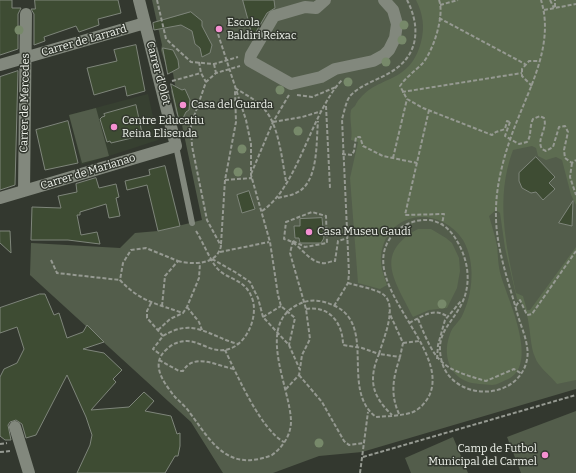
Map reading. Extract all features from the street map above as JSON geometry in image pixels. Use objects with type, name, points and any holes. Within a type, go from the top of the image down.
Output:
[{"type":"street","name":"Carrer d'Olot","points":[[139,0],[176,146]]},
{"type":"street","points":[[325,0],[316,8],[305,7],[274,16],[251,55],[250,61],[291,84],[321,77],[335,69],[359,65],[381,57],[389,50],[396,38],[397,24],[393,10],[384,0]]},
{"type":"street","name":"Carrer de Mercedes","points":[[24,191],[26,14]]},
{"type":"street","name":"Carrer de Larrard","points":[[0,65],[145,23]]},
{"type":"street","name":"Carrer de Marianao","points":[[0,198],[176,146]]},
{"type":"street","points":[[15,427],[29,473]]},
{"type":"lane","points":[[176,146],[192,223]]},
{"type":"path","points":[[157,0],[166,39],[191,62],[214,64],[237,58]]},
{"type":"path","points":[[334,306],[348,283],[348,238],[342,154],[342,119],[349,97],[364,86],[398,68],[409,55],[417,34],[413,12],[407,0]]},
{"type":"path","points":[[439,0],[439,18],[436,36],[428,56],[406,77],[400,86],[406,99],[492,136],[496,132],[505,128],[508,121],[510,122],[505,136],[519,144],[527,142],[531,137],[530,130],[533,119],[540,116],[545,122],[540,147],[548,151],[553,147],[558,127],[565,126],[568,132],[564,154],[565,158],[572,164]]},
{"type":"path","points":[[440,5],[458,0]]},
{"type":"path","points":[[368,412],[376,417],[411,413],[417,410],[430,393],[433,376],[432,368],[420,341],[398,304],[383,269],[383,255],[392,236],[400,229],[420,220],[430,220],[442,224],[454,236],[466,260],[467,283],[460,308],[447,324],[441,341],[440,357],[451,378],[465,388],[481,393],[494,392],[510,385],[522,374],[527,362],[528,348],[507,280],[497,231],[496,210],[500,181],[511,139],[532,86],[539,61],[545,30],[544,10],[541,0]]},
{"type":"path","points":[[550,0],[554,8]]},
{"type":"path","points":[[554,8],[556,0]]},
{"type":"path","points":[[544,10],[576,4]]},
{"type":"path","points":[[439,18],[525,64]]},
{"type":"path","points":[[218,34],[246,120],[251,144],[251,176],[270,242],[282,306],[295,318],[289,345]]},
{"type":"path","points":[[532,86],[525,80],[522,73],[525,64],[529,61],[539,61]]},
{"type":"path","points":[[199,62],[201,73],[206,82]]},
{"type":"path","points":[[214,64],[216,73]]},
{"type":"path","points":[[221,246],[207,220],[192,146],[190,125],[206,82],[216,73],[238,67]]},
{"type":"path","points":[[167,82],[201,73]]},
{"type":"path","points":[[402,92],[522,73]]},
{"type":"path","points":[[251,176],[273,122],[290,94],[312,96],[336,87],[322,111],[278,198],[262,211]]},
{"type":"path","points":[[235,88],[254,100],[266,110],[273,122],[286,182]]},
{"type":"path","points":[[220,252],[225,180],[236,122],[235,88]]},
{"type":"path","points":[[393,158],[406,99]]},
{"type":"path","points":[[326,105],[330,188]]},
{"type":"path","points":[[429,110],[405,215],[444,214],[442,224]]},
{"type":"path","points":[[273,122],[302,118],[322,111]]},
{"type":"path","points":[[278,198],[297,193],[308,184],[315,166],[318,120]]},
{"type":"path","points":[[342,154],[352,155],[354,152],[356,137],[360,137],[363,146],[383,156],[417,163]]},
{"type":"path","points":[[576,160],[572,164],[570,177],[576,196]]},
{"type":"path","points":[[225,180],[251,176]]},
{"type":"path","points":[[293,241],[305,247],[327,243],[326,216],[312,212],[286,222],[284,239],[293,241],[309,256],[322,263],[335,261],[338,241],[348,238]]},
{"type":"path","points":[[192,223],[217,268],[246,287],[253,301],[252,324],[244,338],[238,344],[225,350],[215,350],[189,341],[176,343],[161,355],[159,360],[159,372],[168,388],[190,412],[210,443],[221,455]]},
{"type":"path","points":[[286,390],[299,376],[302,355],[310,339],[306,309],[290,253],[293,241]]},
{"type":"path","points":[[120,280],[123,263],[131,250],[146,248],[192,265],[212,259],[220,252],[270,242]]},
{"type":"path","points":[[516,306],[520,300],[527,315],[532,314],[576,251]]},
{"type":"path","points":[[212,259],[236,272],[250,282],[258,298],[263,317],[289,345],[300,370]]},
{"type":"path","points":[[51,260],[57,273],[120,280],[131,293],[151,304],[162,306],[183,314]]},
{"type":"path","points":[[162,306],[165,276],[178,261]]},
{"type":"path","points":[[158,330],[170,319],[183,314],[200,278],[200,263]]},
{"type":"path","points":[[348,283],[383,294],[388,300],[389,312],[387,328],[379,354],[374,364],[373,386],[380,404],[392,415]]},
{"type":"path","points":[[437,359],[445,320],[463,298]]},
{"type":"path","points":[[238,463],[259,462],[272,454],[285,442],[289,433],[291,420],[276,340],[278,326],[282,318],[291,308],[299,303],[310,300],[320,301],[334,306],[347,315],[354,327],[356,335],[359,392],[368,412],[360,473]]},
{"type":"path","points":[[151,304],[147,311],[147,318],[163,336]]},
{"type":"path","points":[[263,317],[282,306]]},
{"type":"path","points":[[187,307],[199,322],[202,330]]},
{"type":"path","points":[[306,309],[318,308],[333,317],[341,326],[343,345],[362,348],[379,354],[400,357]]},
{"type":"path","points":[[389,312],[403,343],[392,383],[394,402],[399,414]]},
{"type":"path","points":[[410,323],[428,313],[442,313],[448,317]]},
{"type":"path","points":[[418,319],[429,346],[437,359],[448,368],[486,382],[514,369],[522,374]]},
{"type":"path","points":[[161,355],[153,349],[163,336],[182,327],[202,330],[217,338],[238,344]]},
{"type":"path","points":[[403,343],[420,341]]},
{"type":"path","points":[[225,350],[262,420],[280,440],[285,442]]},
{"type":"path","points":[[159,360],[178,371],[183,371],[189,364],[197,360],[234,369]]},
{"type":"path","points":[[299,376],[322,402],[344,441],[349,445],[364,444]]},
{"type":"path","points":[[363,457],[576,395]]},
{"type":"path","points":[[227,459],[234,462]]},
{"type":"shaded area","points":[[152,0],[576,0],[576,389],[362,452],[319,456],[273,473],[223,473],[191,422],[30,275],[31,243],[120,248],[135,233],[158,231],[202,220],[182,125],[176,113],[171,91],[175,85],[173,73],[168,72],[161,50],[162,45]]},
{"type":"shaded area","points":[[416,0],[576,0],[576,205],[571,195],[562,160],[556,157],[546,160],[538,156],[536,148],[532,146],[513,150],[504,186],[503,204],[506,239],[516,293],[523,296],[527,310],[530,310],[576,247],[576,380],[557,384],[537,361],[533,351],[525,309],[522,303],[517,299],[505,248],[500,213],[496,210],[489,216],[497,246],[500,272],[515,316],[522,348],[521,362],[516,373],[506,380],[492,385],[468,382],[455,374],[448,362],[448,341],[451,331],[461,318],[466,307],[472,278],[470,258],[463,240],[453,229],[441,221],[428,217],[415,218],[403,222],[393,229],[385,241],[381,256],[382,267],[387,285],[380,289],[358,283],[350,178],[358,142],[351,140],[351,110],[371,89],[400,74],[408,67],[415,57],[421,42],[423,26],[422,15]]},
{"type":"shaded area","name":"Centre Educatiu Reina Elisenda","points":[[148,94],[158,140],[81,165],[69,115]]},
{"type":"shaded area","points":[[96,108],[109,156],[82,163],[69,115]]},
{"type":"shaded area","points":[[418,229],[431,229],[452,243],[459,258],[460,271],[457,288],[447,308],[429,310],[413,317],[395,280],[392,269],[392,259],[395,248],[404,239]]},
{"type":"shaded area","name":"Camp de Futbol Municipal del Carmel","points":[[576,411],[576,473],[521,473],[507,437]]},
{"type":"shaded area","points":[[453,437],[468,473],[411,473],[405,458]]},
{"type":"building","points":[[0,0],[12,0],[12,8],[21,8],[18,14],[18,49],[0,55]]},
{"type":"building","points":[[35,0],[118,0],[121,13],[98,19],[99,25],[79,32],[76,26],[44,37],[45,41],[34,45],[34,14],[31,9],[35,9]]},
{"type":"building","points":[[243,0],[274,0],[275,8],[267,13],[253,37]]},
{"type":"building","points":[[191,12],[202,21],[202,26],[212,45],[210,53],[202,57],[200,48],[195,44],[192,31],[181,25],[154,30],[153,23]]},
{"type":"building","points":[[136,45],[145,91],[127,96],[125,86],[94,95],[87,68],[117,61],[114,50]]},
{"type":"building","points":[[163,48],[173,50],[178,60],[179,68],[168,74]]},
{"type":"building","points":[[18,71],[15,185],[0,190],[0,77]]},
{"type":"building","name":"Casa del Guarda","points":[[171,84],[182,90],[185,89],[190,100],[189,110],[186,112],[180,124]]},
{"type":"building","points":[[136,105],[142,133],[135,134],[136,137],[111,143],[110,141],[107,142],[100,119],[105,116],[104,114]]},
{"type":"building","points":[[68,121],[78,163],[45,170],[36,130]]},
{"type":"building","points":[[536,157],[555,177],[549,183],[555,189],[543,200],[536,192],[531,193],[522,188],[519,181],[519,173]]},
{"type":"building","points":[[165,166],[180,226],[158,231],[147,185],[127,190],[125,181],[150,175],[149,170]]},
{"type":"building","points":[[96,178],[99,188],[116,184],[119,197],[116,198],[120,216],[109,218],[106,204],[80,212],[80,215],[77,215],[81,235],[97,232],[100,244],[68,240],[31,240],[32,207],[61,208],[58,196],[77,192],[76,184]]},
{"type":"building","points":[[249,191],[255,209],[242,213],[237,195]]},
{"type":"building","points":[[573,201],[572,226],[559,223]]},
{"type":"building","name":"Casa Museu Gaudí","points":[[322,218],[324,238],[321,243],[300,243],[299,238],[295,238],[294,226],[300,226],[300,219]]},
{"type":"building","points":[[0,231],[10,231],[11,253],[0,243]]},
{"type":"building","points":[[40,294],[45,294],[54,315],[59,313],[67,338],[83,332],[87,325],[104,342],[83,349],[104,353],[122,370],[113,379],[116,382],[91,410],[129,407],[144,392],[154,401],[145,411],[171,416],[177,434],[180,433],[180,446],[178,456],[175,456],[165,473],[77,473],[90,445],[92,435],[86,417],[67,375],[36,435],[26,438],[22,424],[16,420],[10,422],[8,425],[11,440],[5,440],[0,436],[0,377],[4,369],[17,363],[24,349],[17,327],[0,333],[0,308]]},
{"type":"place","name":"Escola Baldiri Reixac","points":[[219,29]]},
{"type":"place","name":"Casa del Guarda","points":[[183,105]]},
{"type":"place","name":"Centre Educatiu Reina Elisenda","points":[[114,127]]},
{"type":"place","name":"Casa Museu Gaudí","points":[[309,232]]},
{"type":"place","name":"Camp de Futbol Municipal del Carmel","points":[[545,455]]}]
